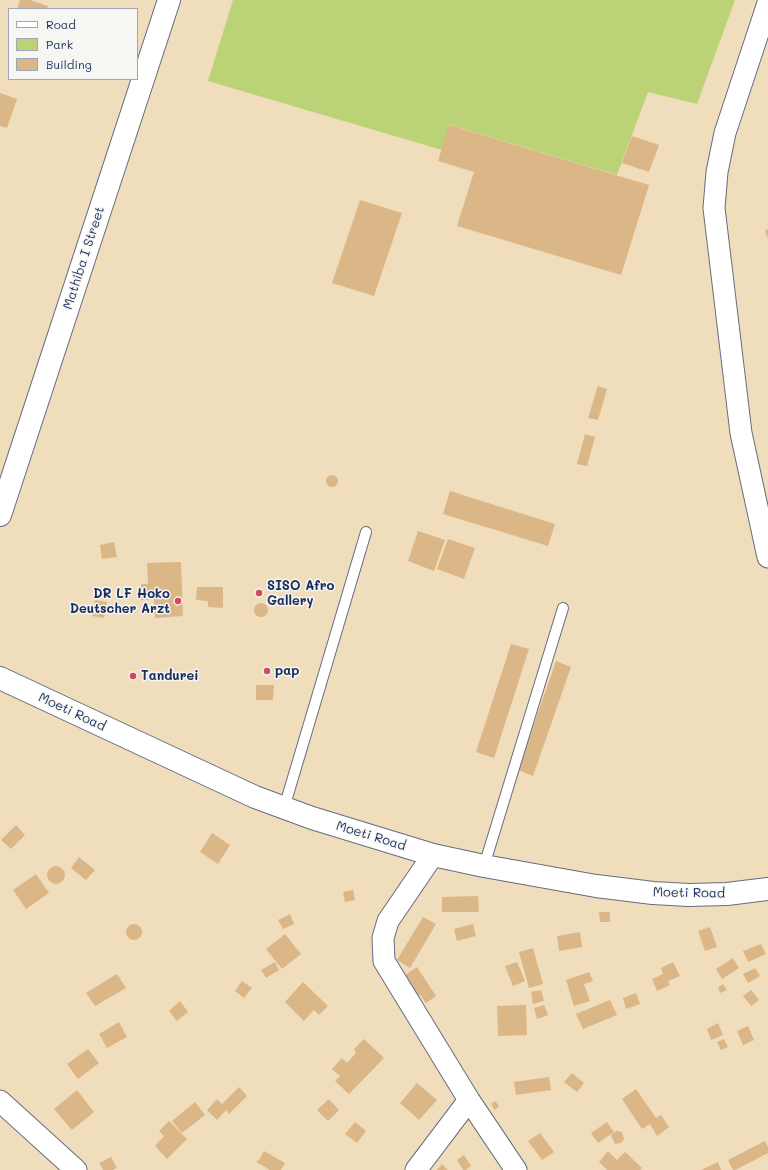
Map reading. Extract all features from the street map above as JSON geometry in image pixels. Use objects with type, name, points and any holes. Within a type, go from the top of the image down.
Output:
[{"type":"street","name":"Mathiba I Street","points":[[0,515],[168,0]]},
{"type":"street","points":[[768,3],[725,133],[717,172],[714,208],[741,433],[768,557]]},
{"type":"street","name":"Moeti Road","points":[[0,678],[212,778],[284,808],[433,855],[484,866],[596,886],[653,893],[689,895],[727,894],[768,889]]},
{"type":"street","points":[[433,855],[388,921],[383,938],[384,961],[469,1100],[516,1170]]},
{"type":"street","points":[[416,1170],[469,1100]]},
{"type":"street","points":[[0,1101],[76,1170]]},
{"type":"lane","points":[[284,808],[366,532]]},
{"type":"lane","points":[[484,866],[563,608]]},
{"type":"green space","points":[[233,0],[735,0],[697,104],[648,92],[617,175],[450,125],[442,150],[208,81]]},
{"type":"building","points":[[20,0],[30,0],[48,6],[47,8],[17,8]]},
{"type":"building","points":[[0,93],[17,99],[7,128],[0,126]]},
{"type":"building","points":[[449,125],[649,185],[621,275],[457,226],[474,172],[438,161]]},
{"type":"building","points":[[632,136],[659,145],[649,172],[622,163]]},
{"type":"building","points":[[360,200],[402,213],[374,296],[332,283]]},
{"type":"building","points":[[768,229],[768,239],[765,231]]},
{"type":"building","points":[[598,386],[607,389],[598,420],[588,418]]},
{"type":"building","points":[[585,434],[595,437],[587,466],[577,464]]},
{"type":"building","points":[[330,475],[334,475],[338,481],[334,487],[330,487],[326,483],[326,479]]},
{"type":"building","points":[[450,491],[555,524],[548,546],[443,514]]},
{"type":"building","points":[[418,531],[445,540],[434,571],[408,561]]},
{"type":"building","points":[[448,539],[475,548],[464,579],[437,569]]},
{"type":"building","points":[[114,542],[117,557],[102,559],[100,545]]},
{"type":"building","points":[[181,562],[183,616],[155,618],[154,599],[141,600],[141,584],[148,584],[147,563]]},
{"type":"building","points":[[197,587],[223,587],[223,608],[208,607],[208,601],[196,600]]},
{"type":"building","points":[[95,600],[107,602],[104,618],[92,616]]},
{"type":"building","points":[[261,603],[266,605],[268,610],[266,615],[261,617],[256,615],[254,610],[256,605]]},
{"type":"building","points":[[511,644],[529,649],[494,758],[476,752]]},
{"type":"building","points":[[556,661],[571,667],[533,776],[518,770]]},
{"type":"building","points":[[256,685],[274,685],[273,700],[256,700]]},
{"type":"building","points":[[16,825],[25,835],[11,849],[1,840]]},
{"type":"building","points":[[212,833],[230,845],[218,864],[200,852]]},
{"type":"building","points":[[79,857],[95,870],[86,880],[71,868]]},
{"type":"building","points":[[52,866],[60,866],[65,871],[63,882],[60,884],[52,884],[47,879],[47,871]]},
{"type":"building","points":[[36,874],[49,893],[26,909],[13,890]]},
{"type":"building","points":[[353,890],[355,900],[345,902],[343,892]]},
{"type":"building","points":[[478,896],[479,912],[442,912],[442,897]]},
{"type":"building","points":[[599,912],[610,912],[610,922],[600,922]]},
{"type":"building","points":[[290,914],[294,924],[283,929],[278,920]]},
{"type":"building","points":[[423,917],[436,924],[410,968],[397,960]]},
{"type":"building","points":[[134,924],[140,926],[142,932],[140,938],[134,940],[128,938],[126,932],[128,926]]},
{"type":"building","points":[[473,924],[476,936],[457,941],[454,929]]},
{"type":"building","points":[[710,927],[717,947],[705,951],[698,931]]},
{"type":"building","points":[[580,932],[582,947],[559,951],[557,936]]},
{"type":"building","points":[[285,934],[301,954],[282,969],[266,949]]},
{"type":"building","points":[[761,944],[766,954],[748,962],[743,951]]},
{"type":"building","points":[[533,948],[543,984],[529,988],[519,952]]},
{"type":"building","points":[[733,958],[739,968],[722,979],[716,969]]},
{"type":"building","points":[[275,962],[279,970],[266,978],[261,970]]},
{"type":"building","points":[[517,962],[525,981],[513,986],[505,966]]},
{"type":"building","points":[[673,962],[680,976],[668,981],[670,985],[657,991],[652,979],[663,974],[661,968]]},
{"type":"building","points":[[417,967],[436,996],[426,1003],[420,995],[415,996],[409,986],[411,984],[405,975]]},
{"type":"building","points":[[755,968],[760,976],[748,983],[743,974]]},
{"type":"building","points":[[589,972],[593,981],[584,984],[590,1001],[574,1006],[566,980]]},
{"type":"building","points":[[117,974],[126,988],[95,1006],[86,993]]},
{"type":"building","points":[[242,981],[252,988],[244,998],[235,991]]},
{"type":"building","points":[[303,982],[328,1006],[319,1015],[314,1010],[304,1021],[285,1002]]},
{"type":"building","points":[[723,984],[727,990],[720,993],[718,987]]},
{"type":"building","points":[[541,990],[544,1001],[533,1004],[531,992]]},
{"type":"building","points":[[751,990],[759,1000],[751,1006],[743,996]]},
{"type":"building","points":[[636,993],[640,1004],[626,1009],[623,998]]},
{"type":"building","points":[[610,1000],[617,1015],[583,1029],[576,1014]]},
{"type":"building","points":[[180,1001],[188,1012],[177,1021],[169,1011]]},
{"type":"building","points":[[526,1005],[527,1035],[498,1036],[497,1006]]},
{"type":"building","points":[[544,1005],[548,1015],[537,1019],[534,1008]]},
{"type":"building","points":[[119,1022],[127,1037],[107,1048],[99,1034]]},
{"type":"building","points":[[718,1023],[723,1035],[711,1040],[707,1029]]},
{"type":"building","points":[[748,1026],[754,1040],[743,1045],[737,1031]]},
{"type":"building","points":[[364,1039],[384,1058],[349,1094],[335,1081],[340,1076],[332,1069],[342,1058],[347,1063],[356,1053],[354,1049]]},
{"type":"building","points":[[724,1039],[728,1047],[721,1050],[717,1042]]},
{"type":"building","points":[[88,1049],[99,1063],[78,1079],[67,1064]]},
{"type":"building","points":[[572,1073],[584,1083],[577,1092],[564,1082]]},
{"type":"building","points":[[549,1077],[551,1090],[516,1095],[514,1082]]},
{"type":"building","points":[[417,1083],[437,1100],[419,1120],[400,1103]]},
{"type":"building","points":[[239,1087],[247,1096],[229,1114],[226,1110],[217,1120],[207,1110],[217,1099],[222,1104]]},
{"type":"building","points":[[636,1089],[656,1118],[661,1115],[669,1127],[657,1136],[650,1124],[642,1129],[622,1099]]},
{"type":"building","points":[[77,1090],[94,1112],[72,1130],[54,1109]]},
{"type":"building","points":[[329,1099],[339,1110],[328,1121],[317,1110]]},
{"type":"building","points":[[495,1101],[499,1106],[495,1110],[491,1104]]},
{"type":"building","points":[[195,1102],[205,1115],[182,1133],[172,1121]]},
{"type":"building","points":[[169,1121],[187,1139],[167,1159],[155,1146],[164,1136],[159,1131]]},
{"type":"building","points":[[355,1122],[366,1131],[357,1143],[345,1134]]},
{"type":"building","points":[[607,1122],[614,1132],[598,1143],[591,1133]]},
{"type":"building","points":[[616,1131],[622,1132],[624,1139],[621,1143],[615,1144],[611,1135]]},
{"type":"building","points":[[540,1133],[554,1152],[542,1160],[528,1141]]},
{"type":"building","points":[[765,1141],[768,1147],[768,1153],[733,1170],[728,1160]]},
{"type":"building","points":[[264,1151],[285,1163],[281,1170],[270,1170],[256,1162],[259,1160]]},
{"type":"building","points":[[608,1151],[617,1160],[625,1152],[642,1168],[640,1170],[607,1170],[599,1162]]},
{"type":"building","points":[[464,1155],[471,1166],[466,1170],[463,1170],[457,1160]]},
{"type":"building","points":[[111,1157],[117,1168],[112,1170],[103,1170],[99,1163]]},
{"type":"building","points":[[718,1162],[721,1170],[701,1170]]},
{"type":"building","points":[[442,1164],[448,1170],[437,1170]]},
{"type":"place","name":"SISO Afro Gallery","points":[[259,593]]},
{"type":"place","name":"DR LF Hoko Deutscher Arzt","points":[[178,601]]},
{"type":"place","name":"pap","points":[[267,671]]},
{"type":"place","name":"Tandurei","points":[[133,676]]}]
